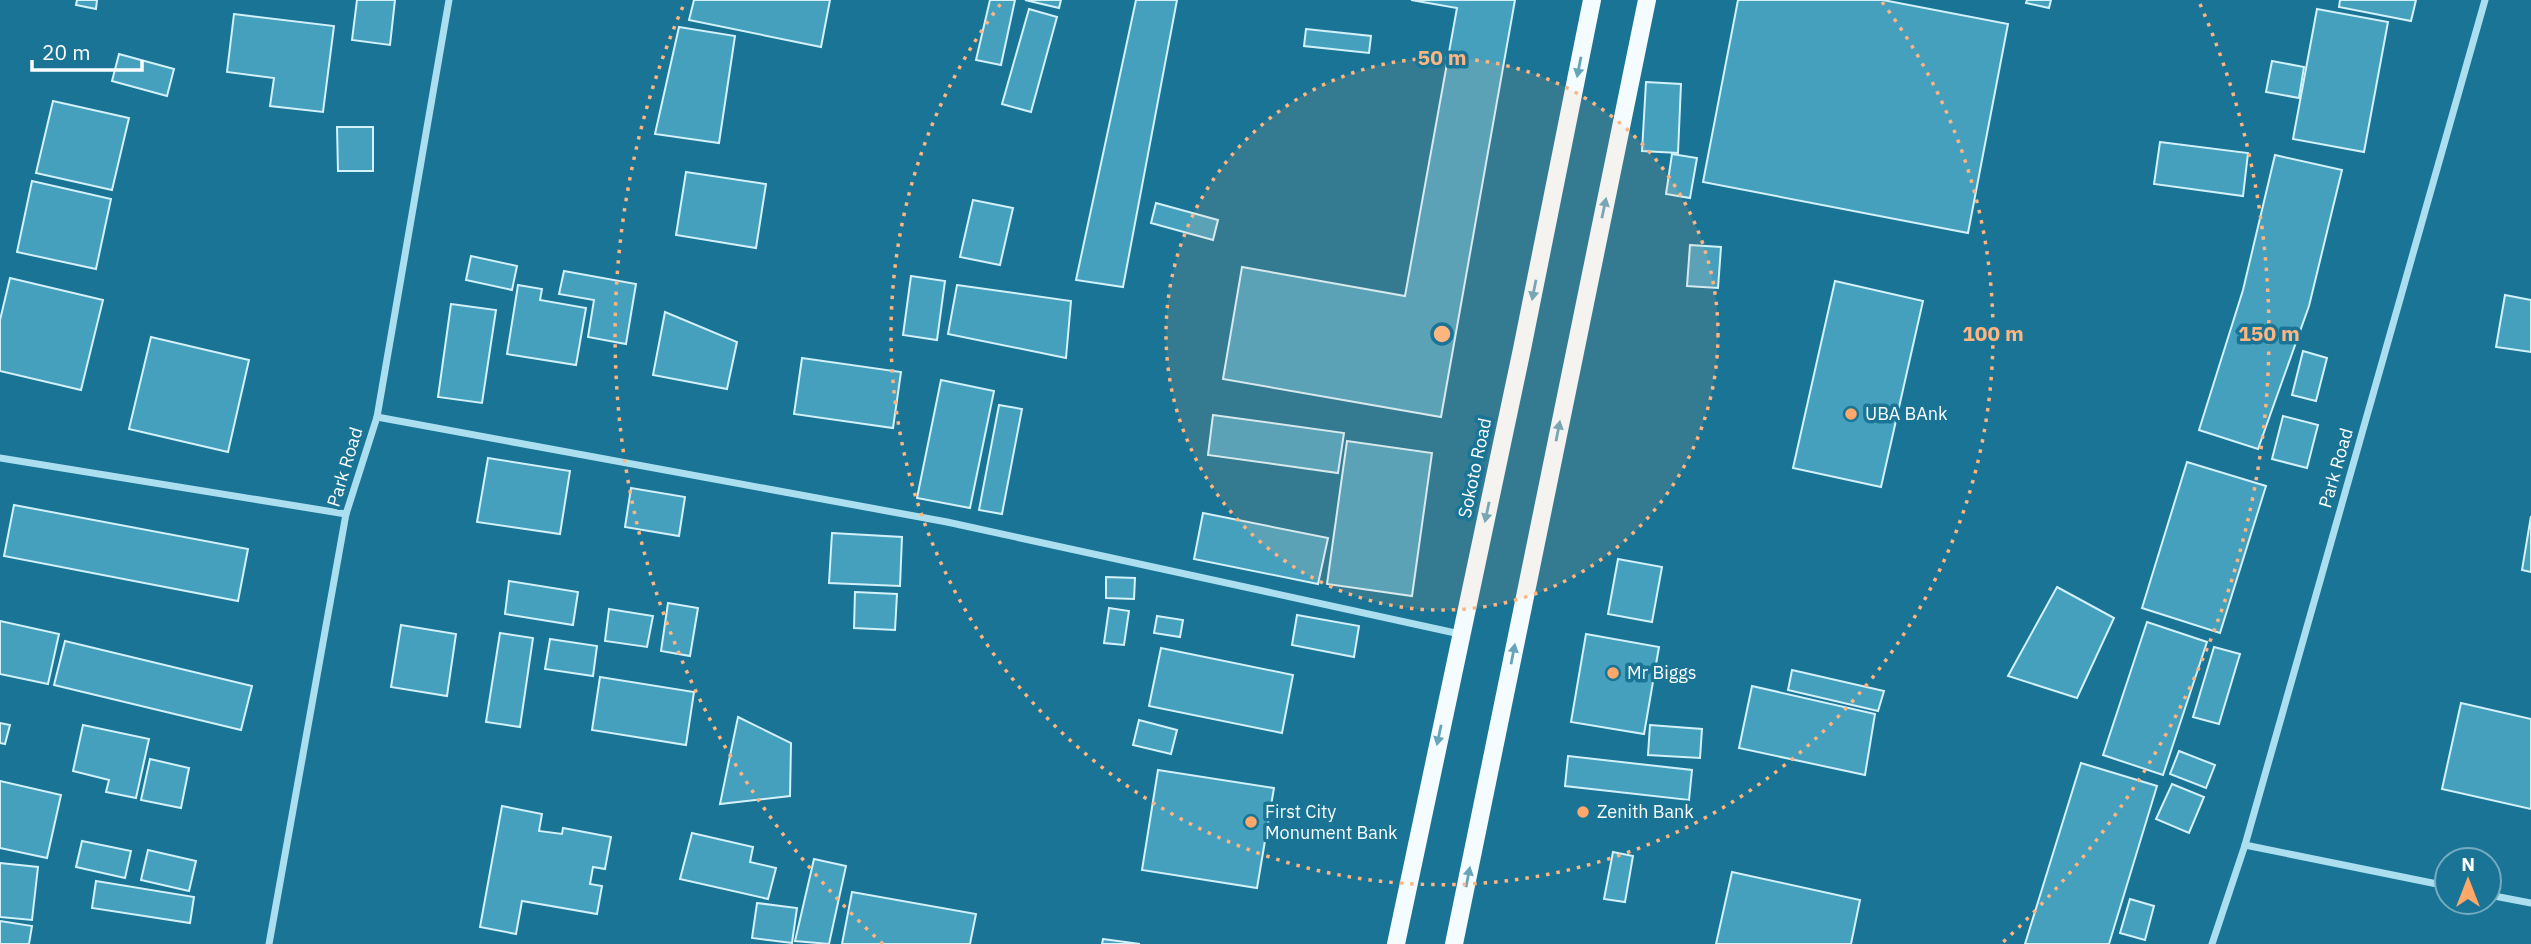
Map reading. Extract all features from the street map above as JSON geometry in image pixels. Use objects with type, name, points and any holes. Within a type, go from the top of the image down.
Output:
[{"type":"main road","name":"Sokoto Road","points":[[1396,944],[1525,336],[1592,0]]},
{"type":"main road","points":[[1454,944],[1647,0]]},
{"type":"street","name":"Park Road","points":[[270,944],[346,514],[377,417],[449,0]]},
{"type":"street","name":"Park Road","points":[[2213,944],[2245,845],[2485,0]]},
{"type":"street","points":[[377,417],[947,522],[1460,634]]},
{"type":"street","points":[[0,458],[346,514]]},
{"type":"street","points":[[2245,845],[2433,883]]},
{"type":"street","points":[[2503,898],[2531,903]]},
{"type":"building","points":[[77,0],[97,0],[96,9],[76,5]]},
{"type":"building","points":[[357,0],[395,0],[390,45],[352,40]]},
{"type":"building","points":[[694,0],[830,0],[821,47],[689,20]]},
{"type":"building","points":[[990,0],[1015,0],[1001,65],[976,60]]},
{"type":"building","points":[[1025,0],[1061,0],[1059,8]]},
{"type":"building","points":[[1136,0],[1177,0],[1123,287],[1076,280]]},
{"type":"building","points":[[1411,0],[1515,0],[1441,417],[1223,379],[1242,267],[1405,296],[1457,8]]},
{"type":"building","points":[[1738,0],[1883,0],[2008,24],[1968,233],[1703,182]]},
{"type":"building","points":[[2027,0],[2051,0],[2049,8],[2026,3]]},
{"type":"building","points":[[2340,0],[2416,0],[2411,21],[2339,7]]},
{"type":"building","points":[[1029,9],[1057,17],[1031,112],[1002,104]]},
{"type":"building","points":[[2317,9],[2388,22],[2364,152],[2293,139]]},
{"type":"building","points":[[234,14],[334,26],[323,112],[270,106],[274,78],[227,72]]},
{"type":"building","points":[[679,27],[735,36],[719,143],[655,134]]},
{"type":"building","points":[[1306,29],[1371,36],[1369,53],[1304,46]]},
{"type":"building","points":[[119,54],[174,69],[167,96],[112,81]]},
{"type":"building","points":[[2272,61],[2304,67],[2299,98],[2266,92]]},
{"type":"building","points":[[1646,82],[1681,84],[1678,153],[1642,151]]},
{"type":"building","points":[[53,101],[129,118],[112,190],[36,173]]},
{"type":"building","points":[[337,127],[373,127],[373,171],[338,171]]},
{"type":"building","points":[[2160,142],[2248,153],[2243,196],[2154,184]]},
{"type":"building","points":[[1672,154],[1697,158],[1690,198],[1666,194]]},
{"type":"building","points":[[2275,155],[2342,170],[2309,306],[2258,449],[2199,430],[2243,290]]},
{"type":"building","points":[[686,172],[766,184],[756,248],[676,235]]},
{"type":"building","points":[[32,181],[111,199],[96,269],[17,252]]},
{"type":"building","points":[[973,200],[1013,208],[1000,265],[960,257]]},
{"type":"building","points":[[1156,203],[1218,220],[1213,240],[1151,223]]},
{"type":"building","points":[[1690,245],[1721,247],[1718,288],[1687,286]]},
{"type":"building","points":[[471,256],[517,266],[512,290],[466,280]]},
{"type":"building","points":[[564,271],[636,284],[626,344],[588,337],[594,300],[559,294]]},
{"type":"building","points":[[911,276],[945,281],[937,340],[903,335]]},
{"type":"building","points":[[10,278],[103,300],[81,390],[0,371],[0,320]]},
{"type":"building","points":[[1835,281],[1923,301],[1881,487],[1793,468]]},
{"type":"building","points":[[518,285],[542,289],[540,300],[586,308],[576,365],[507,354]]},
{"type":"building","points":[[957,285],[1071,301],[1066,358],[948,334]]},
{"type":"building","points":[[2505,295],[2531,300],[2531,352],[2496,347]]},
{"type":"building","points":[[451,304],[496,310],[482,403],[438,397]]},
{"type":"building","points":[[665,312],[737,342],[727,389],[653,375]]},
{"type":"building","points":[[151,337],[249,360],[228,452],[129,429]]},
{"type":"building","points":[[2303,351],[2327,358],[2316,401],[2292,395]]},
{"type":"building","points":[[802,358],[901,372],[893,428],[794,414]]},
{"type":"building","points":[[941,380],[994,391],[970,508],[917,498]]},
{"type":"building","points":[[999,405],[1022,409],[1002,514],[979,510]]},
{"type":"building","points":[[1213,415],[1344,433],[1338,473],[1208,455]]},
{"type":"building","points":[[2283,416],[2318,425],[2307,468],[2272,459]]},
{"type":"building","points":[[1347,441],[1432,453],[1412,596],[1327,584]]},
{"type":"building","points":[[488,458],[570,471],[560,534],[477,522]]},
{"type":"building","points":[[2187,462],[2266,486],[2220,633],[2142,608]]},
{"type":"building","points":[[631,488],[685,497],[679,536],[625,527]]},
{"type":"building","points":[[14,505],[248,549],[238,601],[4,556]]},
{"type":"building","points":[[1203,513],[1328,538],[1318,584],[1194,559]]},
{"type":"building","points":[[2531,516],[2531,572],[2522,570]]},
{"type":"building","points":[[832,533],[902,537],[900,586],[829,583]]},
{"type":"building","points":[[1618,559],[1662,567],[1652,622],[1608,614]]},
{"type":"building","points":[[1106,577],[1135,578],[1134,599],[1106,598]]},
{"type":"building","points":[[509,581],[578,592],[573,625],[505,614]]},
{"type":"building","points":[[2057,587],[2114,618],[2077,698],[2008,676]]},
{"type":"building","points":[[855,592],[897,594],[895,630],[854,628]]},
{"type":"building","points":[[668,603],[698,608],[690,656],[661,651]]},
{"type":"building","points":[[1109,608],[1129,611],[1124,645],[1104,643]]},
{"type":"building","points":[[609,609],[653,616],[647,647],[605,641]]},
{"type":"building","points":[[1297,615],[1359,626],[1354,657],[1292,645]]},
{"type":"building","points":[[1157,616],[1183,620],[1180,637],[1154,633]]},
{"type":"building","points":[[0,621],[59,634],[48,684],[0,674]]},
{"type":"building","points":[[2147,622],[2207,642],[2163,775],[2103,755]]},
{"type":"building","points":[[401,625],[456,634],[447,696],[391,687]]},
{"type":"building","points":[[500,633],[533,638],[520,727],[486,722]]},
{"type":"building","points":[[1586,634],[1659,647],[1644,734],[1571,722]]},
{"type":"building","points":[[550,639],[597,646],[593,676],[545,669]]},
{"type":"building","points":[[65,641],[252,686],[241,730],[54,685]]},
{"type":"building","points":[[2214,647],[2240,654],[2219,724],[2193,717]]},
{"type":"building","points":[[1161,648],[1293,675],[1282,733],[1149,706]]},
{"type":"building","points":[[1792,670],[1884,691],[1878,711],[1788,690]]},
{"type":"building","points":[[600,677],[694,692],[686,745],[592,730]]},
{"type":"building","points":[[1752,686],[1875,714],[1865,775],[1739,748]]},
{"type":"building","points":[[2461,703],[2531,719],[2531,809],[2442,789]]},
{"type":"building","points":[[738,717],[791,743],[790,796],[720,804]]},
{"type":"building","points":[[1139,720],[1177,730],[1171,754],[1133,745]]},
{"type":"building","points":[[0,723],[10,725],[5,744],[0,743]]},
{"type":"building","points":[[83,725],[149,739],[136,798],[106,792],[109,780],[73,771]]},
{"type":"building","points":[[1650,725],[1702,729],[1700,758],[1648,755]]},
{"type":"building","points":[[2179,751],[2215,765],[2206,788],[2170,774]]},
{"type":"building","points":[[1568,756],[1692,770],[1689,800],[1565,786]]},
{"type":"building","points":[[150,759],[189,768],[181,808],[141,800]]},
{"type":"building","points":[[2081,763],[2157,786],[2109,944],[2025,944]]},
{"type":"building","points":[[1158,770],[1274,788],[1257,888],[1142,870]]},
{"type":"building","points":[[0,781],[61,795],[47,858],[0,848]]},
{"type":"building","points":[[2172,784],[2204,797],[2189,833],[2156,819]]},
{"type":"building","points":[[502,806],[542,814],[539,831],[562,834],[563,828],[611,837],[605,869],[593,867],[590,884],[602,886],[597,914],[522,901],[516,934],[480,927]]},
{"type":"building","points":[[692,833],[753,847],[750,862],[776,868],[768,899],[680,879]]},
{"type":"building","points":[[82,841],[131,851],[125,878],[76,867]]},
{"type":"building","points":[[148,850],[196,861],[189,891],[141,880]]},
{"type":"building","points":[[1613,852],[1633,856],[1625,902],[1604,899]]},
{"type":"building","points":[[814,859],[846,866],[829,944],[795,941]]},
{"type":"building","points":[[0,863],[38,867],[32,920],[0,917]]},
{"type":"building","points":[[1732,872],[1860,900],[1851,944],[1716,944]]},
{"type":"building","points":[[96,881],[194,897],[190,923],[92,908]]},
{"type":"building","points":[[852,892],[976,914],[970,944],[842,944]]},
{"type":"building","points":[[2130,899],[2154,906],[2145,940],[2120,933]]},
{"type":"building","points":[[757,903],[797,908],[792,943],[752,938]]},
{"type":"building","points":[[0,921],[32,926],[29,944],[0,944]]},
{"type":"building","points":[[1103,939],[1140,944],[1102,944]]},
{"type":"place","name":"UBA BAnk","points":[[1851,414]]},
{"type":"place","name":"Mr Biggs","points":[[1613,673]]},
{"type":"place","name":"Zenith Bank","points":[[1583,812]]},
{"type":"place","name":"First City Monument Bank","points":[[1251,822]]}]
